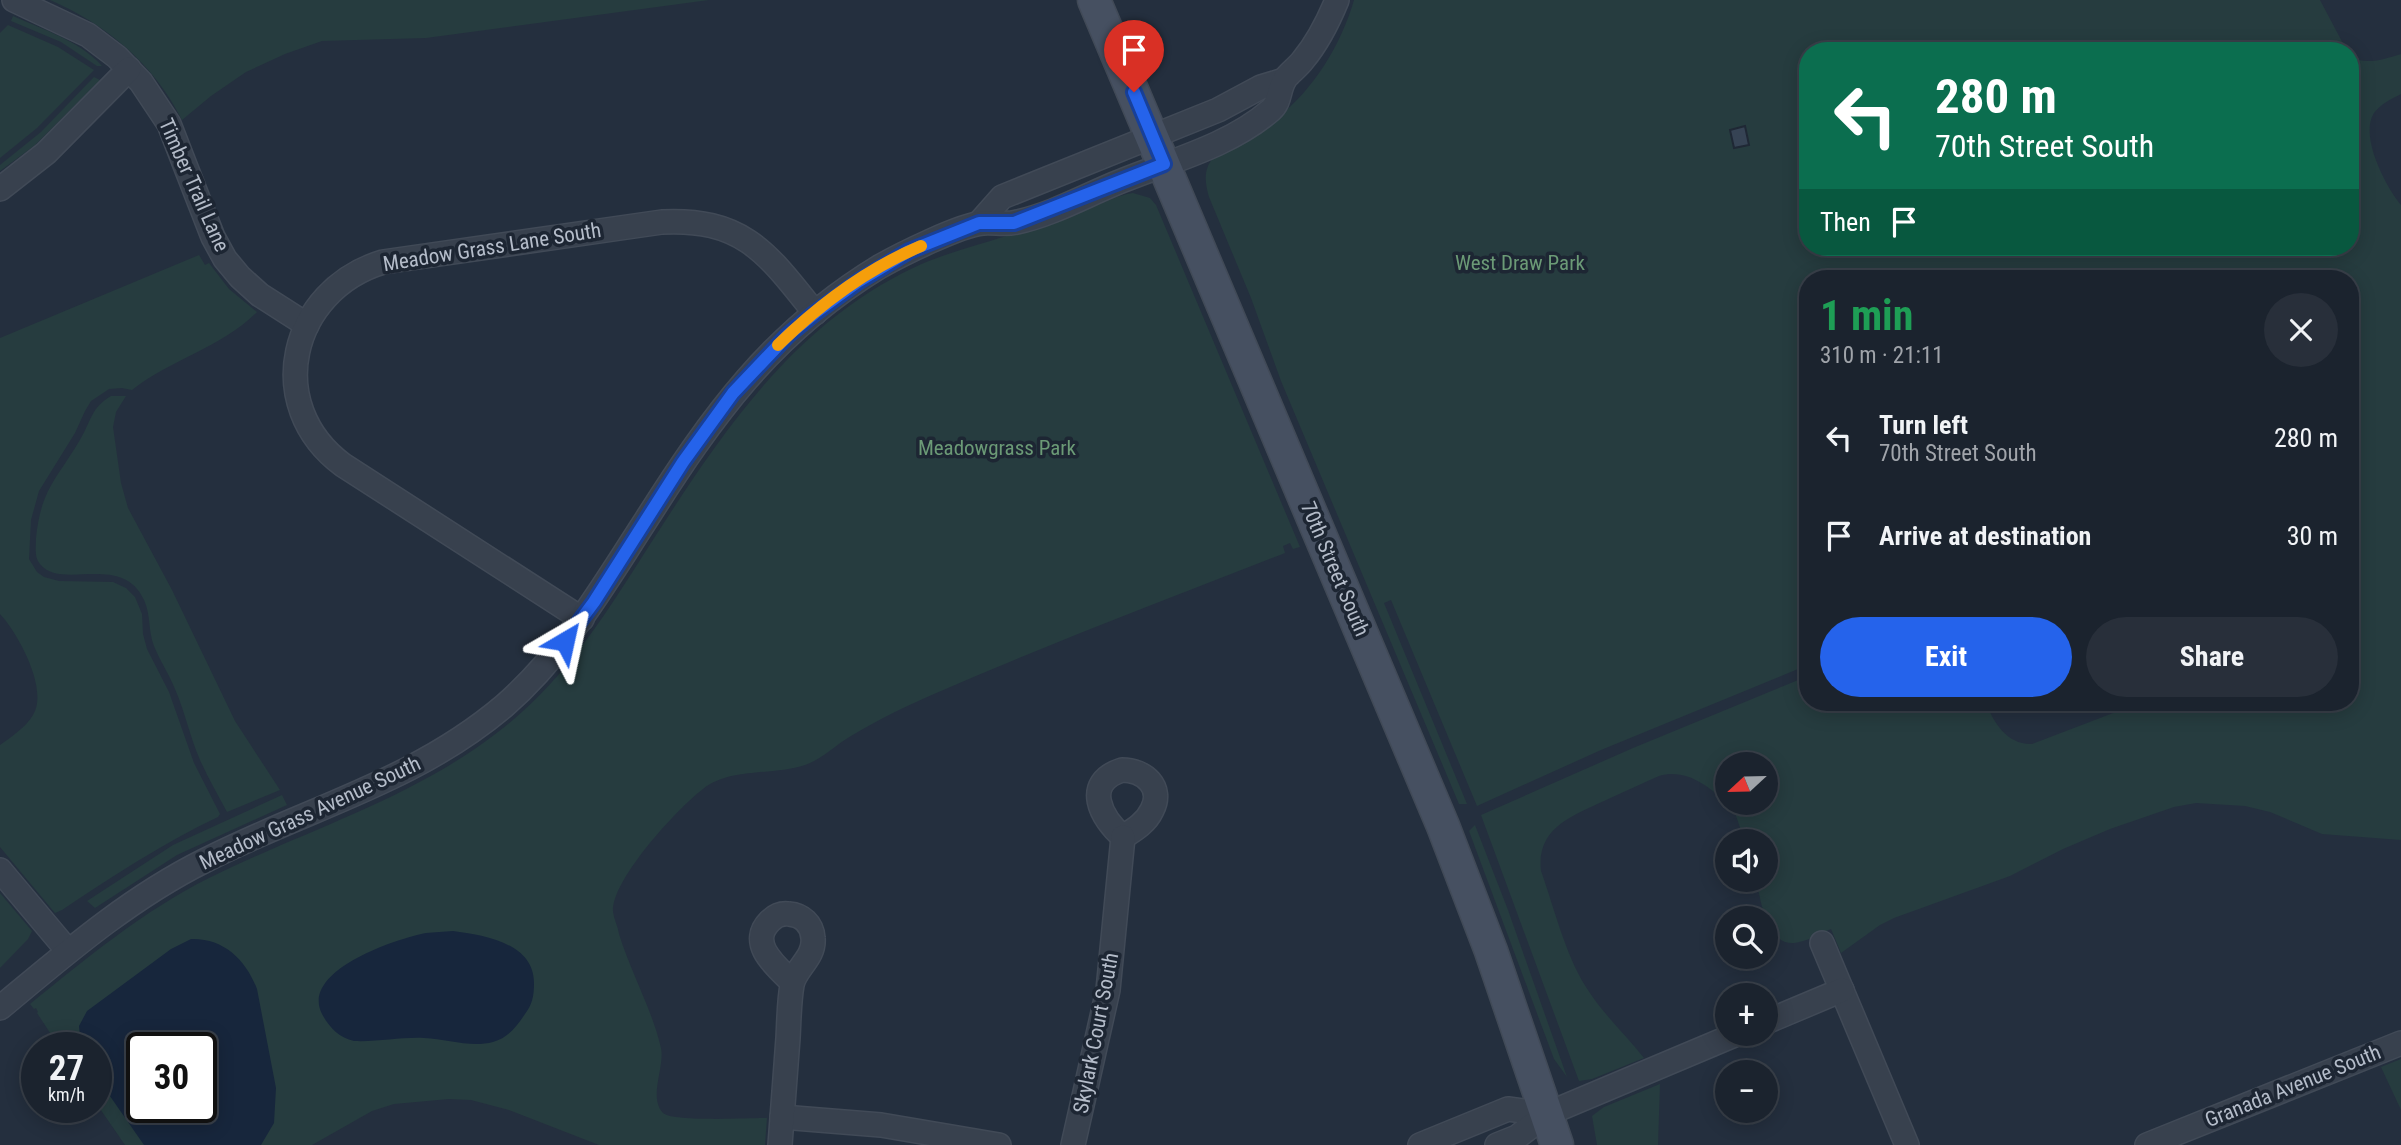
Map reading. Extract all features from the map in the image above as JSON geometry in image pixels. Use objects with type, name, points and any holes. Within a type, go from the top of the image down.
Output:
[{"type":"main road","name":"70th Street South","points":[[1094,0],[1443,826],[1491,951],[1557,1145]]},
{"type":"street","name":"Timber Trail Lane","points":[[14,0],[88,35],[129,69],[151,95],[169,124],[213,237],[225,259],[260,295],[307,324]]},
{"type":"street","name":"Meadow Grass Avenue South","points":[[0,1008],[68,951],[146,894],[204,860],[372,788],[449,747],[485,721],[520,691],[555,654],[582,619],[683,462],[733,393],[782,341],[815,313],[894,259],[979,223],[1014,223],[1220,142],[1256,122],[1277,105],[1284,80],[1313,47],[1337,0]]},
{"type":"street","points":[[0,189],[46,153],[129,69]]},
{"type":"street","name":"Meadow Grass Avenue South","points":[[979,223],[1002,197],[1218,110],[1261,87],[1284,80]]},
{"type":"street","name":"Meadow Grass Lane South","points":[[582,619],[343,465],[325,449],[304,415],[297,386],[298,346],[321,301],[340,282],[383,262],[621,227],[682,221],[719,228],[742,236],[775,262],[815,313]]},
{"type":"street","name":"Skylark Court South","points":[[1073,1145],[1108,990],[1123,837]]},
{"type":"street","points":[[0,870],[68,951]]},
{"type":"street","points":[[1822,943],[1907,1145]]},
{"type":"street","points":[[780,1145],[792,982]]},
{"type":"street","points":[[1778,1017],[1842,990]]},
{"type":"street","points":[[1497,1145],[1517,1137],[1547,1114],[1715,1043]]},
{"type":"street","name":"Granada Avenue South","points":[[2147,1145],[2401,1043]]},
{"type":"street","points":[[1420,1145],[1508,1109],[1547,1114]]},
{"type":"street","points":[[782,1117],[881,1125],[999,1145]]},
{"type":"green space","points":[[50,0],[709,0],[426,38],[322,41],[246,72],[182,120],[157,81],[127,48],[90,21]]},
{"type":"green space","name":"West Draw Park","points":[[1354,0],[2320,0],[2342,42],[1799,42],[1799,256],[2359,256],[2359,60],[2369,61],[2401,54],[2401,94],[2383,104],[2374,113],[2370,123],[2370,135],[2376,161],[2401,205],[2401,840],[2322,834],[2270,812],[2245,806],[2196,803],[2174,807],[2110,829],[2010,876],[1894,918],[1841,953],[1831,929],[1803,941],[1785,942],[1778,938],[1778,906],[1762,906],[1759,892],[1778,892],[1778,829],[1741,829],[1736,816],[1778,816],[1778,752],[1715,752],[1715,793],[1696,780],[1678,774],[1659,776],[1569,818],[1550,834],[1544,844],[1541,871],[1566,945],[1579,974],[1599,1006],[1644,1058],[1592,1079],[1579,1081],[1481,815],[1633,748],[1799,680],[1799,711],[1990,711],[1997,725],[2009,737],[2032,744],[2118,711],[2359,711],[2359,270],[1799,270],[1799,669],[1601,750],[1477,806],[1391,600],[1384,603],[1467,804],[1459,804],[1281,381],[1251,298],[1209,197],[1206,182],[1206,172],[1213,158],[1277,118],[1303,94],[1342,33]]},
{"type":"green space","points":[[13,16],[72,42],[102,66],[97,66],[61,42],[11,21]]},
{"type":"green space","points":[[8,25],[58,47],[94,70],[37,128],[0,158],[0,33]]},
{"type":"green space","points":[[94,77],[100,80],[34,146],[0,171],[0,165],[41,132]]},
{"type":"green space","name":"Meadowgrass Park","points":[[1133,193],[1150,198],[1156,205],[1300,547],[1293,549],[1290,543],[1283,546],[1285,553],[929,696],[862,730],[805,765],[739,775],[714,782],[692,798],[663,828],[623,882],[615,898],[613,912],[661,1048],[657,1090],[659,1106],[663,1113],[681,1118],[767,1118],[765,1145],[599,1145],[509,1110],[471,1100],[449,1099],[394,1104],[372,1111],[312,1145],[125,1145],[110,1123],[112,1123],[112,1032],[49,1032],[36,1008],[30,1004],[116,936],[161,905],[209,878],[358,812],[430,776],[465,756],[522,712],[582,646],[731,425],[794,353],[830,321],[869,292],[924,263]]},
{"type":"green space","points":[[199,255],[205,265],[209,263],[229,289],[257,312],[228,335],[132,390],[109,389],[91,401],[75,433],[39,491],[31,520],[29,559],[37,572],[44,577],[59,581],[113,582],[126,588],[135,597],[142,614],[147,649],[169,692],[194,763],[220,814],[139,860],[55,913],[0,847],[0,745],[18,732],[33,715],[37,704],[37,691],[23,648],[0,614],[0,338]]},
{"type":"green space","points":[[111,396],[126,396],[116,412],[113,427],[121,483],[128,508],[172,590],[235,721],[280,790],[227,812],[200,760],[173,683],[154,646],[144,600],[134,586],[121,578],[107,575],[62,574],[50,571],[40,564],[37,558],[38,521],[46,495],[96,410]]},
{"type":"green space","points":[[282,795],[287,805],[177,855],[95,908],[87,901],[173,845]]},
{"type":"green space","points":[[1475,825],[1567,1077],[1554,1059],[1469,831]]},
{"type":"green space","points":[[0,893],[32,931],[28,939],[0,968]]},
{"type":"green space","points":[[2401,1059],[2401,1110],[2381,1067]]},
{"type":"green space","points":[[1660,1084],[1658,1145],[1597,1145],[1592,1116],[1604,1107]]},
{"type":"water","points":[[453,931],[479,935],[505,944],[517,950],[532,970],[534,988],[531,1004],[508,1035],[485,1044],[424,1038],[354,1041],[339,1035],[328,1023],[322,1014],[319,998],[325,984],[337,971],[394,942],[426,933]]},
{"type":"water","points":[[191,939],[214,942],[232,953],[247,969],[257,989],[276,1088],[274,1123],[261,1145],[144,1145],[129,1123],[217,1123],[217,1032],[126,1032],[126,1119],[112,1099],[112,1032],[80,1032],[79,1026],[87,1011],[171,949]]},
{"type":"building","points":[[1745,126],[1749,145],[1734,148],[1730,130]]},
{"type":"slow traffic","points":[[778,345],[801,324],[859,281],[921,246]]},
{"type":"route","points":[[565,641],[594,602],[683,462],[733,393],[788,335],[815,313],[880,267],[909,251],[979,223],[1014,223],[1164,164],[1134,92]]}]
